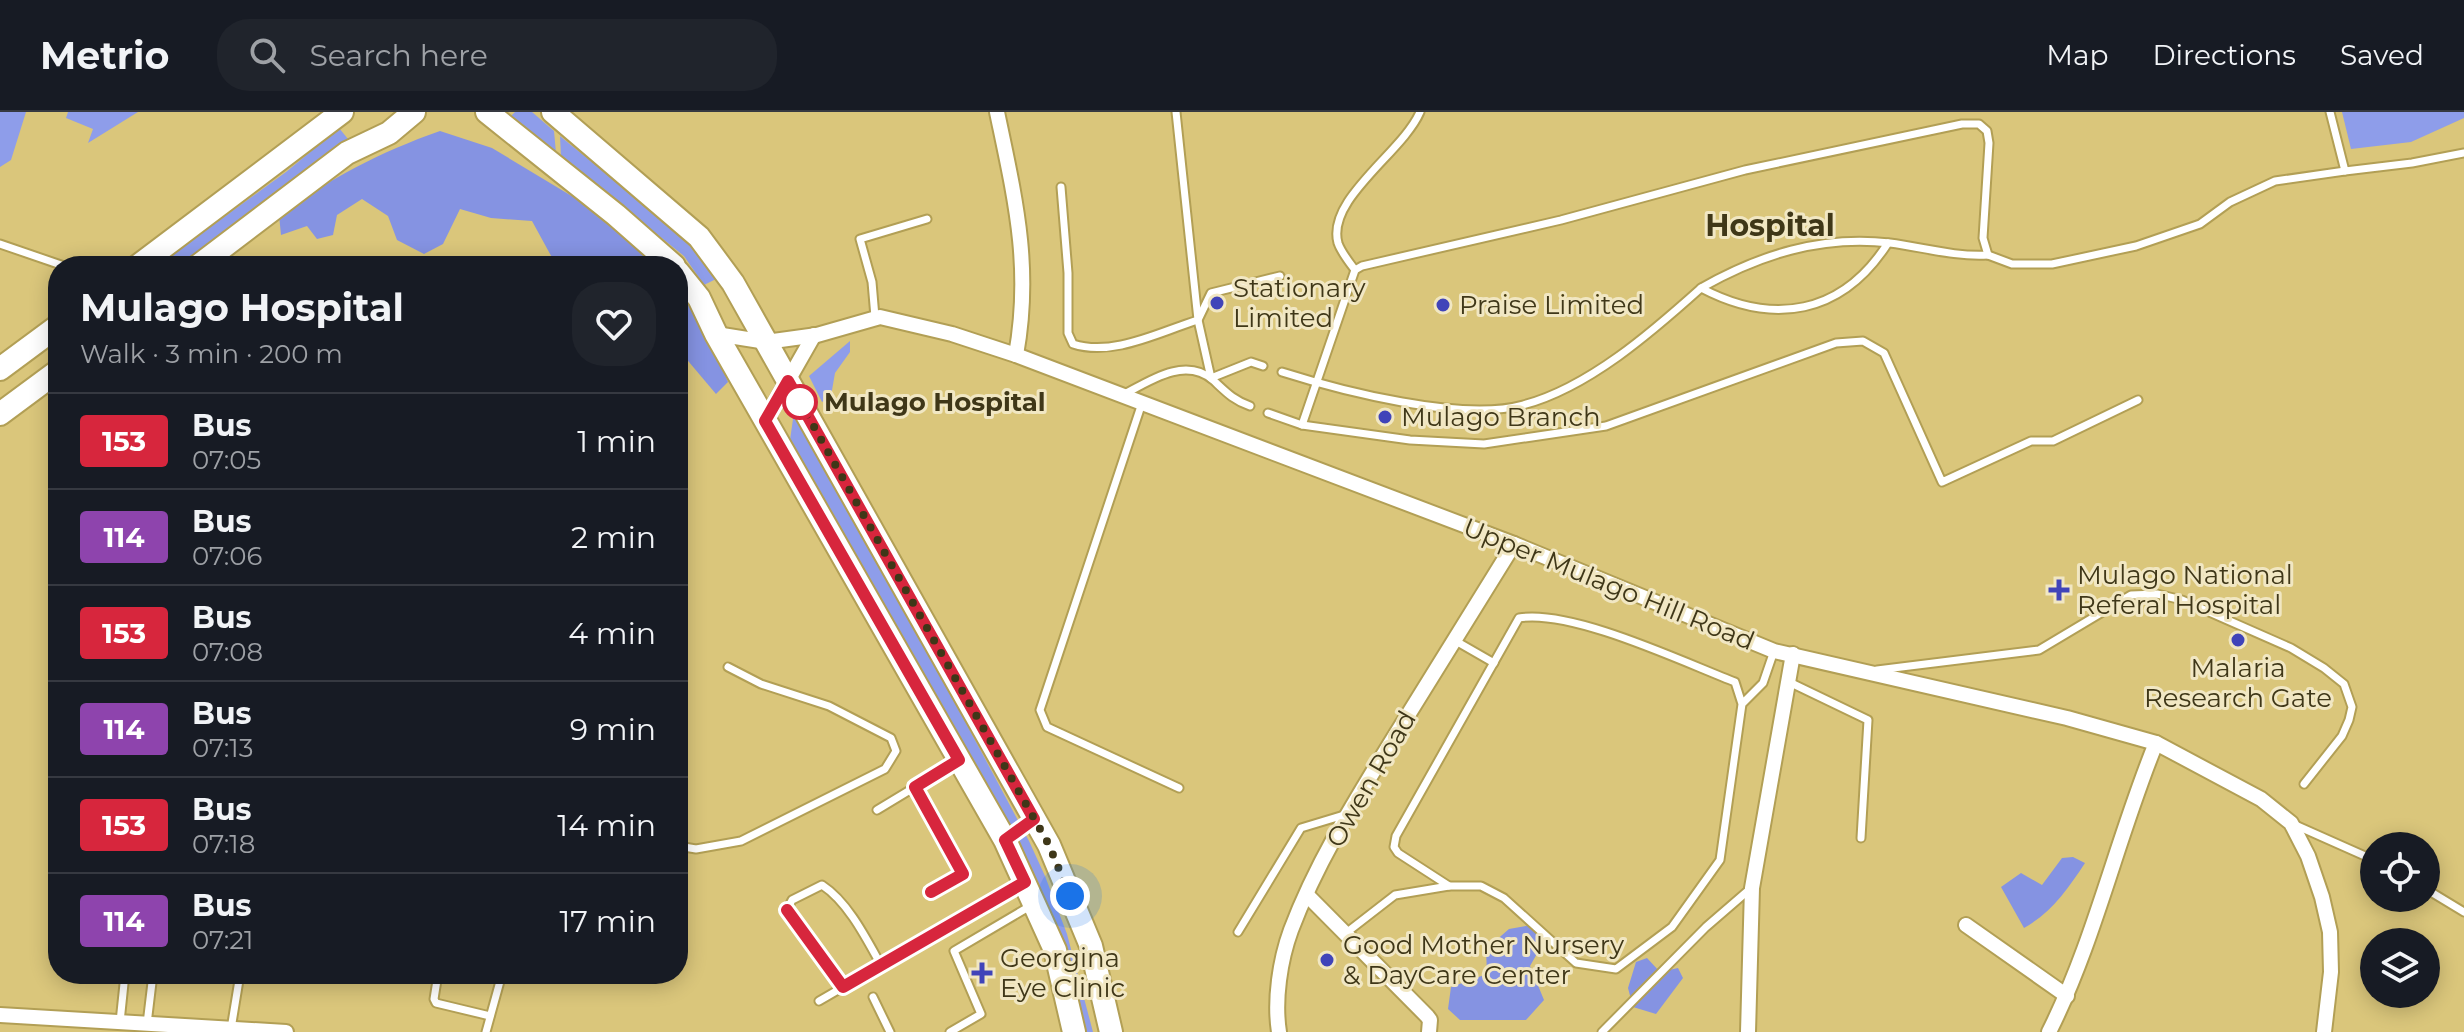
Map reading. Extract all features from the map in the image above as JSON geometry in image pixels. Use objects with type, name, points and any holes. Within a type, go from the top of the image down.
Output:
[{"type":"main road","points":[[151,256],[342,112]]},
{"type":"main road","points":[[211,256],[347,153],[389,133],[414,112]]},
{"type":"main road","points":[[487,112],[663,256]]},
{"type":"main road","points":[[553,112],[699,237],[733,283],[1049,845],[1091,946],[1111,1032]]},
{"type":"main road","points":[[688,284],[699,298],[765,421],[1005,840],[1055,950],[1074,1032]]},
{"type":"main road","points":[[0,369],[48,333]]},
{"type":"main road","points":[[36,342],[48,361]]},
{"type":"main road","points":[[0,414],[48,379]]},
{"type":"main road","points":[[1005,840],[1034,819]]},
{"type":"street","points":[[997,112],[1012,184],[1024,277],[1023,315],[1016,355]]},
{"type":"street","name":"Upper Mulago Hill Road","points":[[716,334],[766,342],[814,335],[875,317],[952,334],[1016,355],[1514,544],[1774,651],[2067,718],[2156,743],[2261,799],[2291,823],[2308,856],[2330,932],[2331,972],[2324,1032]]},
{"type":"street","points":[[765,421],[814,335]]},
{"type":"street","name":"Owen Road","points":[[1279,1032],[1280,975],[1291,931],[1307,895],[1347,814],[1514,544]]},
{"type":"street","points":[[1748,1032],[1752,888],[1793,654]]},
{"type":"street","points":[[2049,1032],[2067,996],[2156,743]]},
{"type":"street","points":[[1307,895],[1427,1016],[1430,1020],[1429,1032]]},
{"type":"street","points":[[1966,925],[2067,996]]},
{"type":"street","points":[[0,1015],[286,1032]]},
{"type":"lane","points":[[1176,112],[1198,320],[1211,378]]},
{"type":"lane","points":[[1355,270],[1338,244],[1337,228],[1342,214],[1353,191],[1389,156],[1416,122],[1420,112]]},
{"type":"lane","points":[[2330,112],[2345,171]]},
{"type":"lane","points":[[1302,425],[1355,270],[1420,251],[1561,220],[1745,170],[1962,124],[1979,124],[1987,131],[1988,181],[1983,238],[1988,255]]},
{"type":"lane","points":[[1282,372],[1385,398],[1469,410],[1497,410],[1525,405],[1601,367],[1667,320],[1701,288],[1754,260],[1806,245],[1888,243],[1956,254],[1988,255],[2012,264],[2052,264],[2136,246],[2200,224],[2230,202],[2275,181],[2464,153]]},
{"type":"lane","points":[[1061,187],[1068,273],[1068,333],[1073,344],[1089,350],[1116,347],[1198,320],[1211,293],[1280,276]]},
{"type":"lane","points":[[875,317],[872,282],[860,239],[927,219]]},
{"type":"lane","points":[[1701,288],[1737,305],[1764,310],[1808,306],[1827,301],[1851,285],[1888,243]]},
{"type":"lane","points":[[0,244],[48,260]]},
{"type":"lane","points":[[1268,413],[1302,425],[1410,440],[1484,444],[1591,429],[1836,343],[1863,341],[1884,353],[1942,482],[2031,441],[2053,441],[2138,400]]},
{"type":"lane","points":[[1211,378],[1251,362],[1263,366]]},
{"type":"lane","points":[[1121,396],[1162,374],[1178,370],[1201,373],[1211,378],[1233,401],[1250,406]]},
{"type":"lane","points":[[1142,403],[1040,710],[1047,727],[1179,788]]},
{"type":"lane","points":[[1867,671],[2039,650],[2131,595],[2157,594],[2193,605],[2291,648],[2344,684],[2352,707],[2349,720],[2342,736],[2304,784]]},
{"type":"lane","points":[[1346,933],[1395,895],[1449,886],[1481,886],[1504,898],[1576,963],[1616,969],[1672,927],[1720,860],[1742,704],[1735,682],[1605,631],[1535,615],[1519,618],[1396,836],[1394,847],[1398,853],[1449,886]]},
{"type":"lane","points":[[1454,640],[1494,663]]},
{"type":"lane","points":[[1742,704],[1763,683],[1774,651]]},
{"type":"lane","points":[[688,848],[741,841],[885,769],[896,751],[891,738],[829,706],[761,684],[728,667]]},
{"type":"lane","points":[[1787,681],[1868,720],[1861,838]]},
{"type":"lane","points":[[877,810],[959,760]]},
{"type":"lane","points":[[915,787],[963,874],[931,892]]},
{"type":"lane","points":[[1238,932],[1301,828],[1347,814]]},
{"type":"lane","points":[[2291,823],[2360,854]]},
{"type":"lane","points":[[819,1001],[1025,882]]},
{"type":"lane","points":[[843,987],[787,910],[792,900],[822,885],[833,892],[881,965]]},
{"type":"lane","points":[[1602,1032],[1706,927],[1752,888]]},
{"type":"lane","points":[[2440,897],[2464,912]]},
{"type":"lane","points":[[950,1032],[981,1014],[954,951],[1034,904]]},
{"type":"lane","points":[[120,1022],[124,984]]},
{"type":"lane","points":[[147,1024],[152,984]]},
{"type":"lane","points":[[231,1029],[238,984]]},
{"type":"lane","points":[[436,984],[436,1003],[490,1016]]},
{"type":"lane","points":[[486,1032],[499,984]]},
{"type":"lane","points":[[873,997],[890,1032]]},
{"type":"shaded area","points":[[0,112],[26,112],[11,160],[0,167]]},
{"type":"shaded area","points":[[68,112],[138,112],[88,143],[93,129],[66,118]]},
{"type":"shaded area","points":[[515,112],[532,112],[554,131],[556,153],[509,118]]},
{"type":"shaded area","points":[[2342,112],[2464,112],[2464,118],[2411,142],[2351,149]]},
{"type":"shaded area","points":[[339,128],[348,139],[192,256],[170,256],[286,172]]},
{"type":"shaded area","points":[[440,131],[492,148],[575,198],[648,256],[551,256],[532,221],[491,218],[460,209],[443,244],[424,254],[397,240],[388,216],[362,199],[337,215],[333,235],[317,239],[307,226],[281,235],[279,215],[337,178]]},
{"type":"shaded area","points":[[560,136],[664,220],[718,278],[704,285],[688,262],[688,256],[684,256],[561,157]]},
{"type":"shaded area","points":[[688,299],[700,314],[728,382],[716,394],[688,361]]},
{"type":"shaded area","points":[[850,341],[850,352],[835,373],[831,396],[822,402],[809,376]]},
{"type":"shaded area","points":[[794,412],[1029,841],[1067,934],[1093,1032],[1083,1032],[1070,978],[801,468],[790,440]]},
{"type":"shaded area","points":[[2073,857],[2085,863],[2079,873],[2051,908],[2024,928],[2001,887],[2021,873],[2042,885],[2062,858]]},
{"type":"shaded area","points":[[1531,925],[1542,945],[1530,966],[1544,1000],[1526,1020],[1460,1020],[1448,1009],[1451,987],[1487,974],[1486,949],[1509,929]]},
{"type":"shaded area","points":[[1647,958],[1660,972],[1678,968],[1683,978],[1656,1014],[1633,1007],[1628,988],[1636,962]]},
{"type":"bus line","name":"153","points":[[787,910],[843,987],[1025,882],[1005,840],[1034,819],[788,381],[765,421],[959,760],[915,787],[963,874],[931,892]]},
{"type":"place","name":"Stationary Limited","points":[[1217,303]]},
{"type":"place","name":"Praise Limited","points":[[1443,305]]},
{"type":"place","name":"Mulago Hospital","points":[[800,402]]},
{"type":"place","name":"Mulago Branch","points":[[1385,417]]},
{"type":"place","name":"Mulago National Referal Hospital","points":[[2059,590]]},
{"type":"place","name":"Malaria Research Gate","points":[[2238,640]]},
{"type":"place","name":"Good Mother Nursery & DayCare Center","points":[[1327,960]]},
{"type":"place","name":"Georgina Eye Clinic","points":[[982,973]]},
{"type":"district","name":"Hospital","points":[[1770,226]]},
{"type":"route","points":[[800,402],[1049,845],[1070,896]]}]
